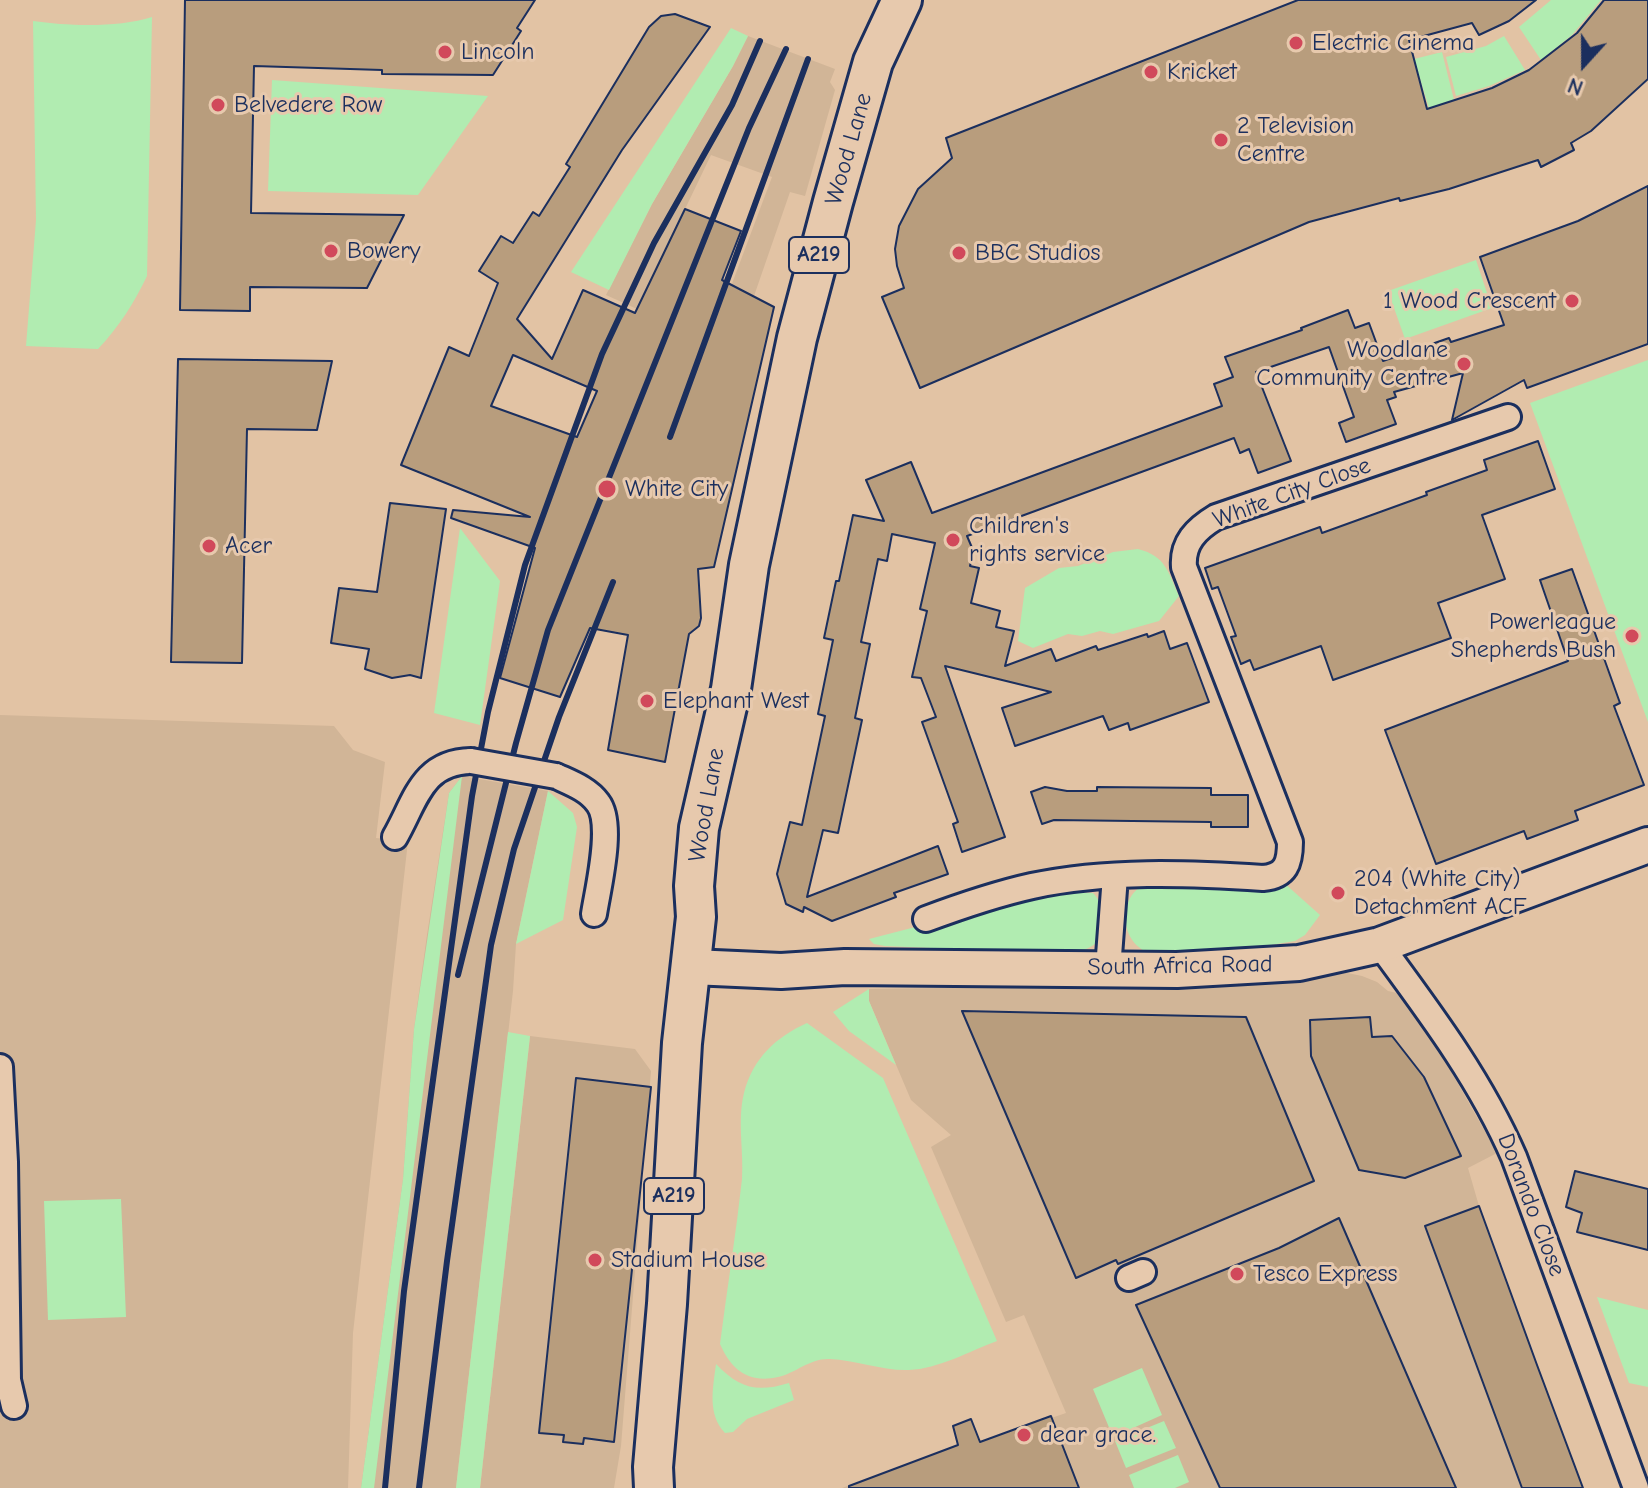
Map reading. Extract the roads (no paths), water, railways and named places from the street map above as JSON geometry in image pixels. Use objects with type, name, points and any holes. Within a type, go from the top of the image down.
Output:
[{"type":"main road","name":"Wood Lane","points":[[654,1488],[682,1043],[692,967],[699,828],[731,689],[749,565],[797,338],[873,62],[902,0]]},
{"type":"street","name":"White City Close","points":[[1115,876],[1274,877],[1284,871],[1290,860],[1290,842],[1184,567],[1183,556],[1187,545],[1200,526],[1216,517],[1508,417]]},
{"type":"street","points":[[395,837],[419,789],[442,765],[471,761],[556,776],[584,790],[600,804],[605,840],[594,914]]},
{"type":"street","name":"South Africa Road","points":[[692,967],[781,971],[845,967],[1219,969],[1299,963],[1380,945],[1648,845]]},
{"type":"street","points":[[926,919],[972,902],[1031,887],[1115,876],[1108,969]]},
{"type":"street","name":"Dorando Close","points":[[1380,945],[1455,1049],[1496,1114],[1636,1488]]},
{"type":"street","points":[[0,1067],[5,1162],[4,1265],[8,1380],[14,1406]]},
{"type":"railway","points":[[385,1488],[404,1291],[472,796],[488,712],[525,565],[602,354],[654,243],[732,105],[760,41]]},
{"type":"railway","points":[[458,975],[516,743],[548,630],[749,128],[786,49]]},
{"type":"railway","points":[[670,437],[808,59]]},
{"type":"railway","points":[[419,1488],[491,945],[514,849],[559,717],[613,582]]},
{"type":"place","name":"Electric Cinema","points":[[1296,43]]},
{"type":"place","name":"Lincoln","points":[[445,52]]},
{"type":"place","name":"Kricket","points":[[1151,72]]},
{"type":"place","name":"Belvedere Row","points":[[218,105]]},
{"type":"place","name":"2 Television Centre","points":[[1221,140]]},
{"type":"place","name":"Bowery","points":[[331,251]]},
{"type":"place","name":"BBC Studios","points":[[959,253]]},
{"type":"place","name":"1 Wood Crescent","points":[[1572,301]]},
{"type":"place","name":"Woodlane Community Centre","points":[[1464,364]]},
{"type":"place","name":"White City","points":[[607,489]]},
{"type":"place","name":"Children's rights service","points":[[953,540]]},
{"type":"place","name":"Acer","points":[[209,546]]},
{"type":"place","name":"Powerleague Shepherds Bush","points":[[1632,636]]},
{"type":"place","name":"Elephant West","points":[[647,701]]},
{"type":"place","name":"204 (White City) Detachment ACF","points":[[1338,893]]},
{"type":"place","name":"Stadium House","points":[[595,1260]]},
{"type":"place","name":"Tesco Express","points":[[1237,1274]]},
{"type":"place","name":"dear grace.","points":[[1024,1435]]}]
